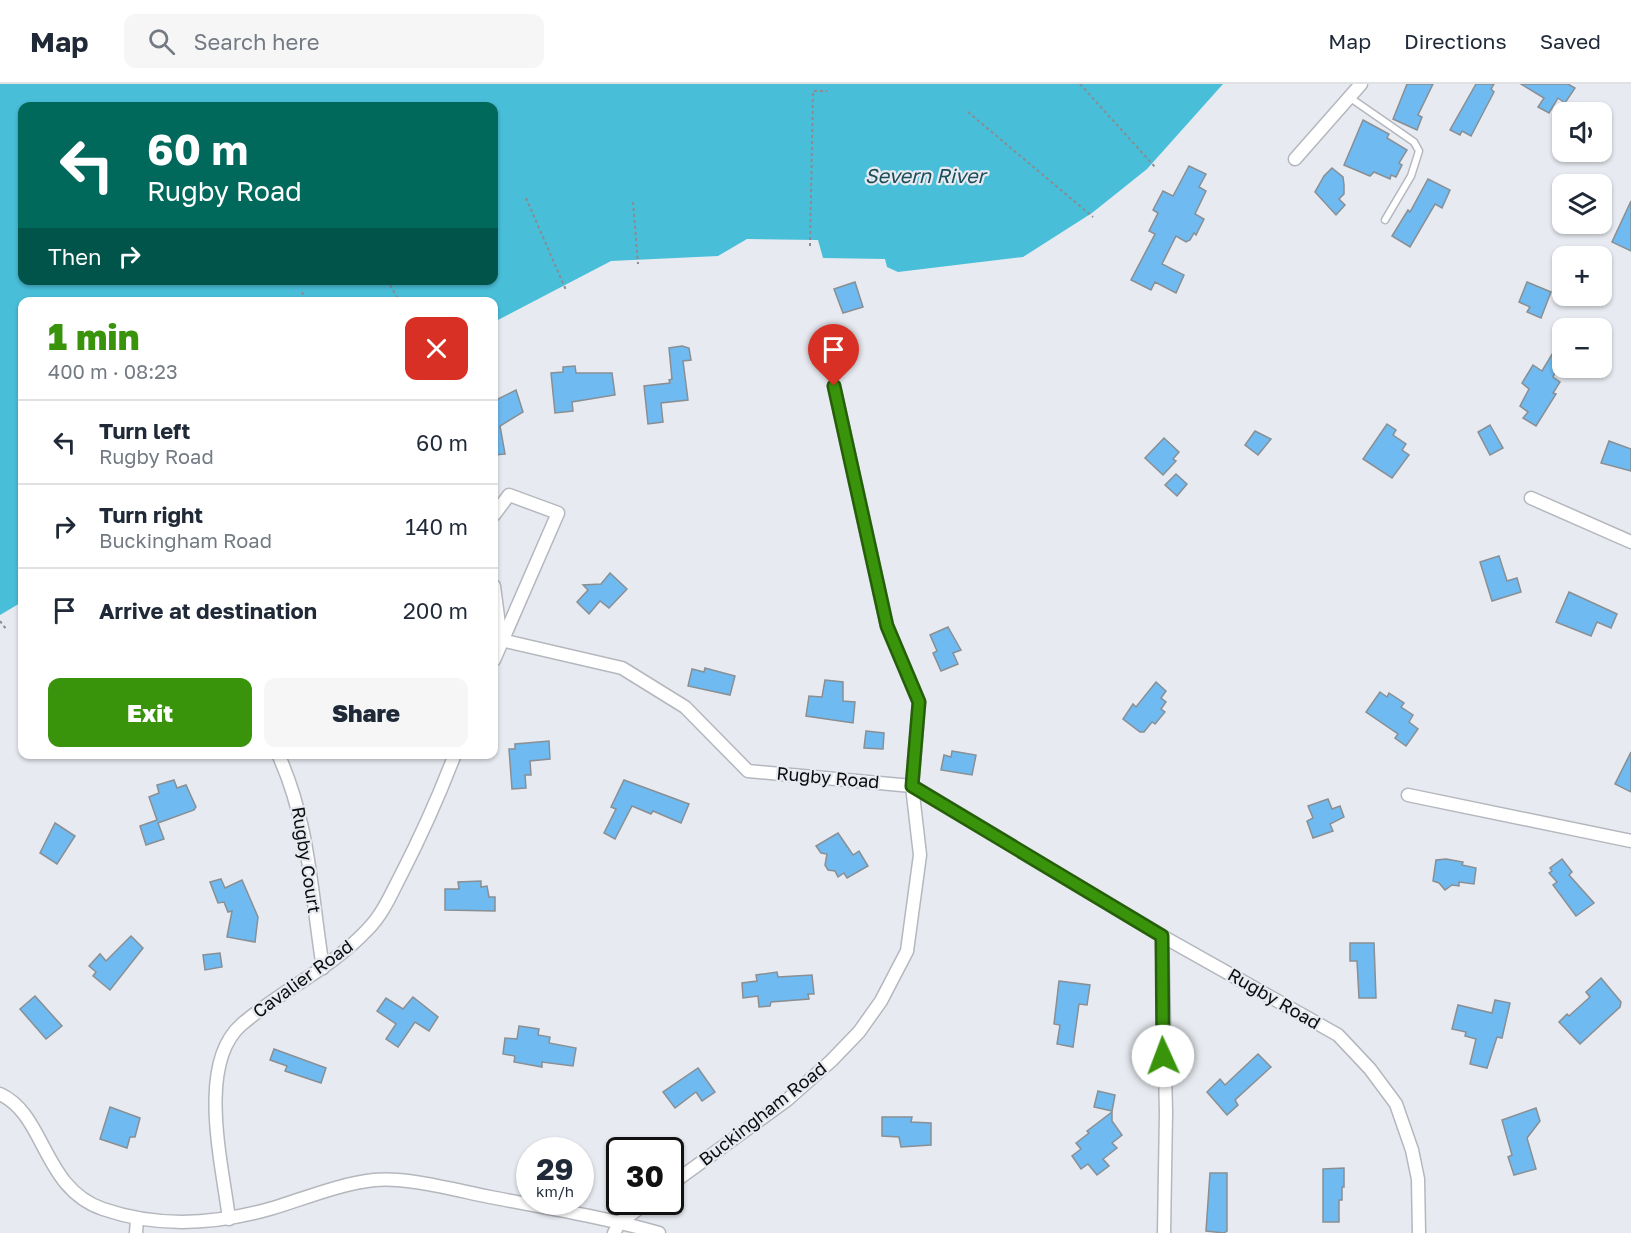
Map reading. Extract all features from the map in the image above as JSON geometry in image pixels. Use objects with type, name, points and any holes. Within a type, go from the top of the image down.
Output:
[{"type":"street","points":[[1295,159],[1360,84]]},
{"type":"street","name":"Buckingham Road","points":[[684,1175],[813,1079],[853,1039],[882,1001],[907,951],[920,855],[912,786],[919,702],[887,626],[834,386]]},
{"type":"street","points":[[498,510],[509,495],[558,513],[503,622]]},
{"type":"street","points":[[1531,498],[1631,542]]},
{"type":"street","points":[[498,602],[503,622],[498,649]]},
{"type":"street","name":"Rugby Road","points":[[501,640],[622,668],[685,707],[748,771],[912,786],[1162,936],[1338,1035],[1370,1069],[1396,1104],[1412,1150],[1418,1179],[1419,1233]]},
{"type":"street","name":"Rugby Court","points":[[280,759],[294,792],[304,828],[323,968]]},
{"type":"street","name":"Cavalier Road","points":[[230,1219],[216,1108],[216,1081],[226,1043],[240,1026],[339,957],[382,913],[424,831],[453,759]]},
{"type":"street","points":[[1408,795],[1631,841]]},
{"type":"street","points":[[1162,936],[1166,1135],[1164,1233]]},
{"type":"street","points":[[0,1094],[19,1107],[45,1154],[66,1184],[83,1199],[101,1208],[137,1219],[166,1221],[230,1219],[349,1184],[376,1180],[428,1185],[617,1227],[659,1233]]},
{"type":"street","points":[[617,1227],[632,1215]]},
{"type":"street","points":[[136,1233],[137,1219]]},
{"type":"lane","points":[[1349,97],[1414,142],[1419,150],[1411,176],[1385,220]]},
{"type":"path","points":[[1080,84],[1155,167]]},
{"type":"path","points":[[810,246],[813,91],[827,91]]},
{"type":"path","points":[[968,112],[1093,217]]},
{"type":"path","points":[[526,198],[566,290]]},
{"type":"path","points":[[633,202],[638,264]]},
{"type":"path","points":[[302,292],[304,297]]},
{"type":"path","points":[[0,621],[6,629]]},
{"type":"water","name":"Severn River","points":[[0,84],[1223,84],[1147,169],[1092,213],[1023,257],[898,272],[887,267],[885,259],[823,258],[818,240],[747,239],[718,256],[611,261],[498,320],[498,297],[18,297],[18,604],[0,615]]},
{"type":"building","points":[[1407,84],[1433,84],[1418,115],[1422,117],[1417,130],[1393,119]]},
{"type":"building","points":[[1476,84],[1494,84],[1491,89],[1494,92],[1471,136],[1462,131],[1460,135],[1450,130]]},
{"type":"building","points":[[1521,84],[1568,84],[1575,88],[1566,102],[1558,98],[1556,102],[1552,102],[1549,113],[1538,107],[1544,98]]},
{"type":"building","points":[[1363,120],[1389,134],[1387,138],[1407,150],[1399,163],[1402,165],[1396,177],[1391,175],[1390,179],[1374,172],[1370,176],[1344,165]]},
{"type":"building","points":[[1189,166],[1206,174],[1199,187],[1206,191],[1195,214],[1204,219],[1196,235],[1194,233],[1190,240],[1186,242],[1176,236],[1162,264],[1184,275],[1176,293],[1155,282],[1151,290],[1131,280],[1155,234],[1149,231],[1158,213],[1153,210],[1163,191],[1173,196]]},
{"type":"building","points":[[1332,168],[1343,177],[1344,185],[1344,194],[1339,199],[1345,205],[1336,215],[1315,192],[1324,176]]},
{"type":"building","points":[[1428,179],[1450,190],[1442,208],[1435,204],[1410,247],[1392,236],[1408,210],[1410,212]]},
{"type":"building","points":[[1631,201],[1631,251],[1612,242]]},
{"type":"building","points":[[855,282],[863,307],[843,313],[834,289]]},
{"type":"building","points":[[1527,282],[1551,292],[1541,318],[1527,312],[1530,307],[1519,302]]},
{"type":"building","points":[[682,346],[689,348],[691,360],[683,361],[688,400],[661,403],[663,422],[648,424],[644,386],[670,383],[669,380],[672,379],[669,348]]},
{"type":"building","points":[[1552,354],[1552,378],[1560,382],[1553,393],[1556,394],[1536,426],[1523,418],[1528,412],[1520,406],[1529,389],[1522,383],[1533,365],[1542,371]]},
{"type":"building","points":[[575,366],[576,373],[612,373],[615,395],[572,402],[573,411],[555,413],[551,373],[563,372],[563,367]]},
{"type":"building","points":[[516,390],[523,412],[500,426],[505,454],[498,455],[498,399]]},
{"type":"building","points":[[1387,424],[1396,430],[1393,435],[1406,444],[1402,450],[1409,455],[1392,478],[1363,459]]},
{"type":"building","points":[[1490,425],[1503,448],[1490,455],[1478,432]]},
{"type":"building","points":[[1255,431],[1271,439],[1258,455],[1245,445]]},
{"type":"building","points":[[1164,438],[1179,452],[1173,459],[1176,461],[1163,475],[1145,458]]},
{"type":"building","points":[[1609,441],[1631,449],[1631,471],[1601,463]]},
{"type":"building","points":[[1176,474],[1187,484],[1177,496],[1165,485]]},
{"type":"building","points":[[1499,556],[1507,581],[1517,578],[1521,592],[1492,601],[1480,562]]},
{"type":"building","points":[[610,573],[627,589],[609,608],[600,601],[589,614],[577,602],[588,590],[583,585],[601,584]]},
{"type":"building","points":[[1569,592],[1617,614],[1611,628],[1597,622],[1591,636],[1556,622]]},
{"type":"building","points":[[948,627],[961,650],[953,653],[958,664],[941,671],[933,653],[937,651],[930,635]]},
{"type":"building","points":[[705,668],[735,676],[730,695],[688,686],[692,669],[704,672]]},
{"type":"building","points":[[825,680],[843,682],[843,701],[855,702],[853,723],[806,716],[809,696],[822,697]]},
{"type":"building","points":[[1156,682],[1166,691],[1161,698],[1166,702],[1161,709],[1165,712],[1155,724],[1152,722],[1144,732],[1140,732],[1123,719],[1133,704],[1136,707]]},
{"type":"building","points":[[1380,692],[1387,697],[1389,693],[1404,703],[1401,707],[1413,715],[1409,722],[1418,729],[1406,746],[1395,738],[1398,734],[1366,712]]},
{"type":"building","points":[[866,731],[884,733],[883,749],[864,748]]},
{"type":"building","points":[[549,741],[550,759],[530,761],[531,775],[525,775],[526,788],[512,789],[509,749],[515,749],[515,744]]},
{"type":"building","points":[[952,751],[976,755],[972,775],[941,770],[944,755],[951,757]]},
{"type":"building","points":[[1631,752],[1631,792],[1615,784]]},
{"type":"building","points":[[174,780],[177,788],[186,785],[196,807],[194,810],[158,823],[164,839],[146,845],[140,826],[157,820],[149,797],[159,793],[157,785]]},
{"type":"building","points":[[624,780],[689,804],[681,823],[653,811],[651,814],[632,806],[615,839],[604,833],[616,809],[611,807]]},
{"type":"building","points":[[1328,799],[1332,809],[1340,806],[1344,817],[1330,824],[1333,831],[1313,838],[1307,821],[1313,818],[1308,806]]},
{"type":"building","points":[[55,823],[75,836],[57,864],[40,853]]},
{"type":"building","points":[[838,833],[853,855],[859,851],[868,866],[847,878],[844,873],[838,877],[835,871],[828,870],[825,865],[827,854],[821,853],[816,846]]},
{"type":"building","points":[[1562,859],[1572,872],[1569,875],[1594,903],[1576,916],[1553,885],[1557,882],[1549,873],[1552,871],[1550,868]]},
{"type":"building","points":[[1436,860],[1463,862],[1462,865],[1476,868],[1474,884],[1459,882],[1459,886],[1452,885],[1445,890],[1439,883],[1433,881]]},
{"type":"building","points":[[221,879],[225,888],[242,880],[258,917],[255,942],[227,937],[232,911],[228,912],[224,902],[218,903],[210,882]]},
{"type":"building","points":[[481,881],[481,887],[487,886],[489,897],[495,897],[495,911],[445,910],[445,889],[459,889],[458,882]]},
{"type":"building","points":[[131,936],[143,948],[110,990],[93,976],[96,972],[89,966],[100,954],[106,961]]},
{"type":"building","points":[[1350,943],[1374,943],[1376,998],[1359,998],[1357,961],[1350,961]]},
{"type":"building","points":[[220,953],[222,967],[205,970],[203,955]]},
{"type":"building","points":[[777,972],[778,977],[812,975],[814,994],[808,994],[809,999],[771,1002],[770,1006],[759,1007],[758,996],[743,998],[742,983],[757,981],[756,975]]},
{"type":"building","points":[[1601,978],[1621,1002],[1620,1007],[1580,1044],[1559,1022],[1590,997],[1586,992]]},
{"type":"building","points":[[1059,981],[1090,985],[1087,1005],[1079,1004],[1073,1047],[1057,1044],[1060,1025],[1054,1024]]},
{"type":"building","points":[[35,996],[62,1026],[46,1039],[20,1009]]},
{"type":"building","points":[[413,997],[438,1017],[429,1031],[415,1022],[398,1047],[386,1039],[396,1024],[377,1011],[386,998],[403,1009]]},
{"type":"building","points":[[1495,1000],[1510,1003],[1502,1038],[1497,1037],[1487,1068],[1470,1064],[1476,1039],[1465,1036],[1466,1032],[1452,1029],[1458,1005],[1492,1013]]},
{"type":"building","points":[[519,1026],[539,1029],[538,1035],[550,1037],[549,1043],[576,1048],[573,1066],[542,1062],[542,1067],[514,1062],[515,1056],[503,1054],[505,1038],[517,1039]]},
{"type":"building","points":[[274,1049],[326,1068],[321,1083],[285,1071],[287,1066],[270,1060]]},
{"type":"building","points":[[1258,1054],[1271,1067],[1235,1100],[1238,1105],[1227,1115],[1207,1092],[1220,1079],[1225,1085]]},
{"type":"building","points":[[698,1068],[715,1092],[702,1101],[696,1092],[675,1108],[663,1092]]},
{"type":"building","points":[[1098,1091],[1115,1095],[1112,1111],[1094,1107]]},
{"type":"building","points":[[110,1107],[140,1118],[135,1137],[130,1137],[127,1148],[100,1139]]},
{"type":"building","points":[[1536,1108],[1540,1121],[1527,1138],[1536,1169],[1514,1175],[1508,1157],[1512,1155],[1502,1120]]},
{"type":"building","points":[[1112,1112],[1112,1121],[1122,1135],[1112,1143],[1117,1148],[1103,1159],[1109,1166],[1097,1175],[1088,1164],[1081,1169],[1072,1156],[1081,1149],[1076,1143],[1089,1133],[1087,1131]]},
{"type":"building","points":[[882,1117],[912,1117],[911,1122],[931,1123],[931,1145],[901,1147],[899,1137],[882,1136]]},
{"type":"building","points":[[1344,1168],[1342,1200],[1339,1200],[1339,1222],[1323,1222],[1323,1169]]},
{"type":"building","points":[[1210,1173],[1227,1173],[1227,1231],[1224,1233],[1206,1231]]},
{"type":"route","points":[[834,386],[887,626],[919,702],[912,786],[1162,936],[1163,1056]]}]
